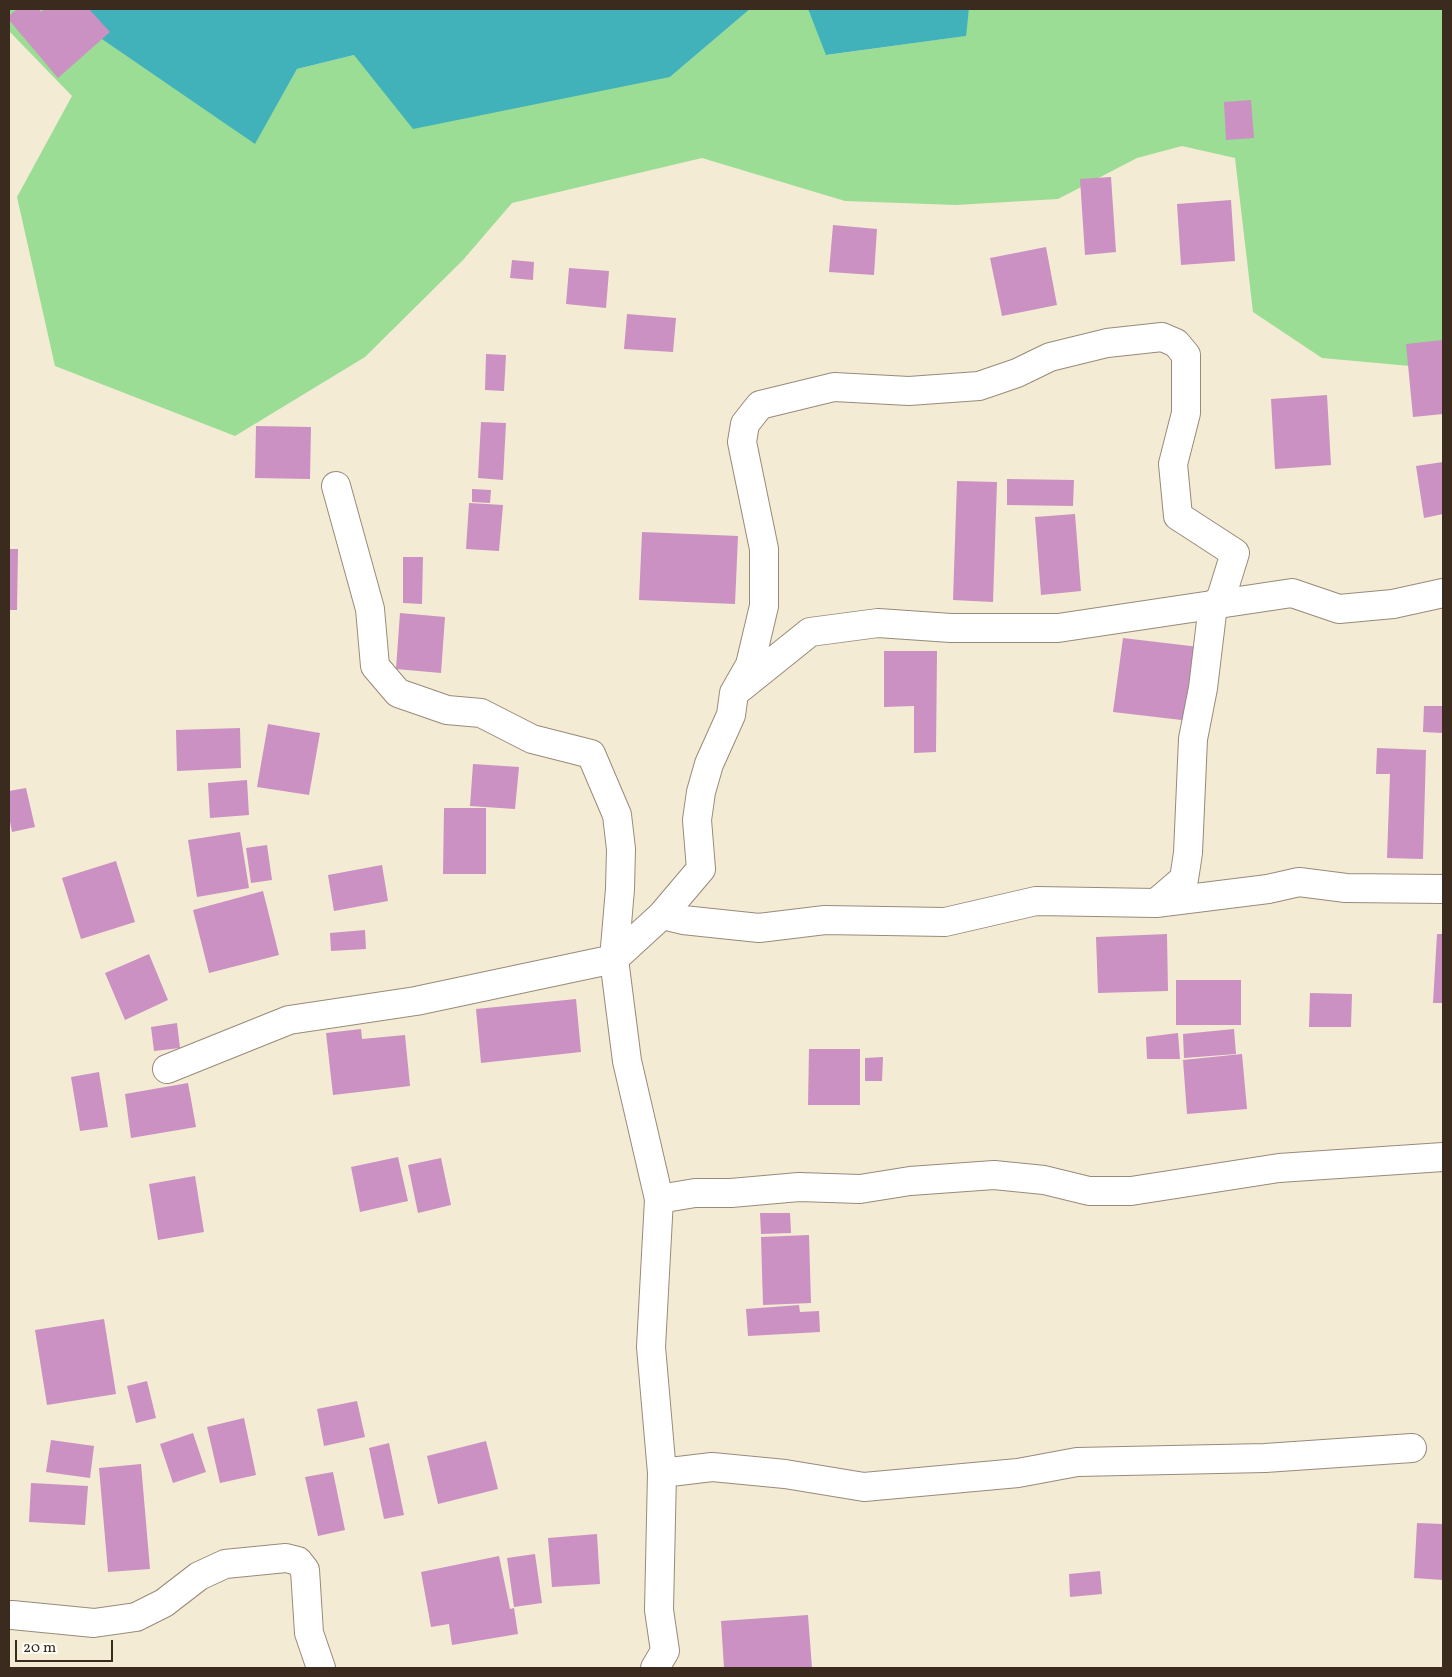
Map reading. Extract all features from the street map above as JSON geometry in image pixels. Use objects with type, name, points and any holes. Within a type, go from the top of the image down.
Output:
[{"type":"street","points":[[167,1069],[289,1020],[416,1002],[614,959],[662,915],[701,869],[697,820],[701,792],[709,764],[731,715],[734,693],[750,665],[764,606],[764,549],[742,442],[745,424],[760,405],[834,387],[909,391],[979,386],[1017,373],[1050,357],[1107,343],[1162,337],[1176,342],[1186,355],[1186,412],[1173,464],[1178,516],[1235,553],[1222,598],[1212,605],[1194,739],[1188,853],[1184,879],[1156,903]]},
{"type":"street","points":[[336,486],[370,609],[375,666],[398,693],[448,710],[481,712],[532,740],[591,754],[617,815],[621,849],[620,889],[614,959],[627,1061],[659,1199],[651,1347],[662,1474],[659,1610],[665,1651],[655,1668]]},
{"type":"street","points":[[734,693],[810,632],[878,623],[951,628],[1058,628],[1292,593],[1339,609],[1393,604],[1443,593]]},
{"type":"street","points":[[662,915],[683,920],[759,928],[825,920],[945,922],[1036,901],[1156,903],[1268,889],[1299,882],[1346,888],[1443,889]]},
{"type":"street","points":[[659,1199],[695,1193],[731,1193],[799,1187],[860,1189],[910,1181],[994,1175],[1044,1180],[1089,1192],[1131,1191],[1279,1168],[1443,1156]]},
{"type":"street","points":[[662,1474],[712,1467],[785,1474],[864,1487],[1018,1473],[1077,1462],[1265,1458],[1412,1448]]},
{"type":"street","points":[[10,1614],[94,1623],[136,1617],[164,1603],[199,1576],[225,1564],[286,1558],[298,1561],[305,1570],[309,1634],[321,1668]]},
{"type":"green space","points":[[9,9],[58,9],[255,143],[297,69],[354,55],[670,77],[750,9],[808,9],[827,55],[965,36],[969,9],[1443,9],[1443,369],[1322,358],[1253,312],[1235,158],[1182,146],[1137,158],[1058,199],[956,205],[845,201],[702,158],[512,203],[463,260],[365,357],[235,436],[55,366],[17,197],[72,96],[9,31]]},
{"type":"water","points":[[58,9],[750,9],[670,77],[413,129],[354,55],[297,69],[255,144]]},
{"type":"water","points":[[808,9],[969,9],[966,36],[826,55]]},
{"type":"building","points":[[17,9],[39,9],[41,12],[45,9],[89,9],[110,32],[58,78],[9,20],[9,16]]},
{"type":"building","points":[[1251,100],[1254,138],[1226,140],[1224,102]]},
{"type":"building","points":[[1111,177],[1116,252],[1085,255],[1080,179]]},
{"type":"building","points":[[1231,200],[1235,261],[1181,265],[1177,204]]},
{"type":"building","points":[[833,225],[877,229],[874,275],[829,272]]},
{"type":"building","points":[[1046,247],[1057,305],[1002,316],[990,258]]},
{"type":"building","points":[[512,260],[534,262],[533,280],[510,278]]},
{"type":"building","points":[[569,268],[609,271],[606,308],[566,304]]},
{"type":"building","points":[[627,314],[676,318],[673,352],[624,349]]},
{"type":"building","points":[[1443,340],[1443,414],[1413,417],[1406,344]]},
{"type":"building","points":[[486,354],[506,355],[504,391],[485,390]]},
{"type":"building","points":[[1327,395],[1331,465],[1275,469],[1271,399]]},
{"type":"building","points":[[481,422],[506,423],[503,480],[478,478]]},
{"type":"building","points":[[256,426],[311,427],[310,479],[255,478]]},
{"type":"building","points":[[1443,462],[1443,514],[1424,518],[1416,466]]},
{"type":"building","points":[[1007,479],[1074,480],[1073,506],[1007,505]]},
{"type":"building","points":[[957,481],[997,482],[993,602],[953,600]]},
{"type":"building","points":[[472,489],[491,490],[490,503],[472,502]]},
{"type":"building","points":[[469,503],[503,505],[499,551],[466,549]]},
{"type":"building","points":[[1075,514],[1081,591],[1041,595],[1035,517]]},
{"type":"building","points":[[642,532],[738,536],[735,604],[639,600]]},
{"type":"building","points":[[9,549],[18,549],[17,610],[9,610]]},
{"type":"building","points":[[403,557],[423,557],[422,604],[403,603]]},
{"type":"building","points":[[400,613],[445,617],[441,673],[396,669]]},
{"type":"building","points":[[1123,638],[1199,647],[1190,721],[1113,712]]},
{"type":"building","points":[[884,651],[937,651],[936,752],[914,753],[914,706],[884,707]]},
{"type":"building","points":[[1424,706],[1443,706],[1443,733],[1423,732]]},
{"type":"building","points":[[268,724],[320,733],[309,795],[257,787]]},
{"type":"building","points":[[240,728],[241,768],[177,771],[176,730]]},
{"type":"building","points":[[1377,748],[1426,750],[1423,859],[1387,858],[1390,774],[1376,774]]},
{"type":"building","points":[[473,764],[519,767],[515,809],[470,806]]},
{"type":"building","points":[[247,780],[249,815],[210,818],[208,783]]},
{"type":"building","points":[[26,788],[35,827],[12,832],[9,816],[9,791]]},
{"type":"building","points":[[444,808],[486,808],[486,874],[443,874]]},
{"type":"building","points":[[240,832],[249,888],[197,897],[188,840]]},
{"type":"building","points":[[267,845],[272,880],[251,883],[246,848]]},
{"type":"building","points":[[116,861],[135,922],[81,939],[62,878]]},
{"type":"building","points":[[382,865],[388,901],[334,911],[328,875]]},
{"type":"building","points":[[263,891],[279,955],[209,973],[193,910]]},
{"type":"building","points":[[365,930],[366,949],[331,951],[330,933]]},
{"type":"building","points":[[1167,934],[1168,991],[1098,993],[1096,937]]},
{"type":"building","points":[[1437,934],[1443,934],[1443,1003],[1433,1003]]},
{"type":"building","points":[[149,954],[168,1000],[125,1020],[105,973]]},
{"type":"building","points":[[1176,980],[1241,980],[1241,1025],[1176,1025]]},
{"type":"building","points":[[1310,993],[1352,994],[1351,1027],[1309,1027]]},
{"type":"building","points":[[576,999],[581,1052],[481,1063],[476,1009]]},
{"type":"building","points":[[177,1023],[180,1048],[154,1051],[151,1027]]},
{"type":"building","points":[[361,1029],[362,1039],[405,1035],[410,1086],[333,1095],[326,1033]]},
{"type":"building","points":[[1234,1029],[1236,1054],[1184,1058],[1183,1034]]},
{"type":"building","points":[[1178,1033],[1180,1059],[1147,1059],[1146,1037]]},
{"type":"building","points":[[809,1049],[860,1049],[860,1105],[808,1105]]},
{"type":"building","points":[[1242,1054],[1247,1109],[1187,1114],[1183,1060]]},
{"type":"building","points":[[883,1057],[882,1081],[865,1081],[865,1058]]},
{"type":"building","points":[[99,1072],[108,1127],[80,1131],[71,1077]]},
{"type":"building","points":[[188,1083],[196,1127],[131,1138],[125,1094]]},
{"type":"building","points":[[398,1157],[408,1201],[360,1212],[351,1167]]},
{"type":"building","points":[[441,1158],[451,1205],[418,1213],[408,1165]]},
{"type":"building","points":[[195,1176],[204,1232],[158,1240],[149,1184]]},
{"type":"building","points":[[760,1213],[790,1213],[791,1233],[761,1234]]},
{"type":"building","points":[[809,1235],[811,1303],[763,1305],[761,1237]]},
{"type":"building","points":[[799,1305],[800,1312],[819,1311],[820,1332],[748,1336],[746,1309]]},
{"type":"building","points":[[104,1319],[116,1394],[47,1405],[35,1330]]},
{"type":"building","points":[[147,1381],[156,1418],[136,1423],[127,1386]]},
{"type":"building","points":[[357,1401],[365,1437],[324,1446],[317,1409]]},
{"type":"building","points":[[244,1418],[256,1475],[220,1483],[207,1427]]},
{"type":"building","points":[[193,1433],[206,1472],[173,1483],[160,1444]]},
{"type":"building","points":[[51,1440],[94,1446],[90,1478],[46,1472]]},
{"type":"building","points":[[486,1441],[498,1489],[438,1504],[427,1456]]},
{"type":"building","points":[[389,1443],[404,1515],[384,1519],[369,1448]]},
{"type":"building","points":[[141,1464],[150,1569],[108,1572],[99,1468]]},
{"type":"building","points":[[333,1472],[345,1530],[318,1536],[305,1477]]},
{"type":"building","points":[[31,1483],[88,1486],[85,1525],[29,1522]]},
{"type":"building","points":[[1417,1523],[1443,1524],[1443,1580],[1414,1578]]},
{"type":"building","points":[[597,1534],[600,1584],[552,1587],[548,1538]]},
{"type":"building","points":[[535,1554],[542,1603],[514,1607],[507,1558]]},
{"type":"building","points":[[499,1556],[510,1609],[514,1608],[518,1634],[452,1645],[449,1624],[431,1627],[421,1572]]},
{"type":"building","points":[[1100,1571],[1102,1594],[1070,1597],[1069,1574]]},
{"type":"building","points":[[808,1615],[812,1668],[724,1668],[721,1621]]}]
